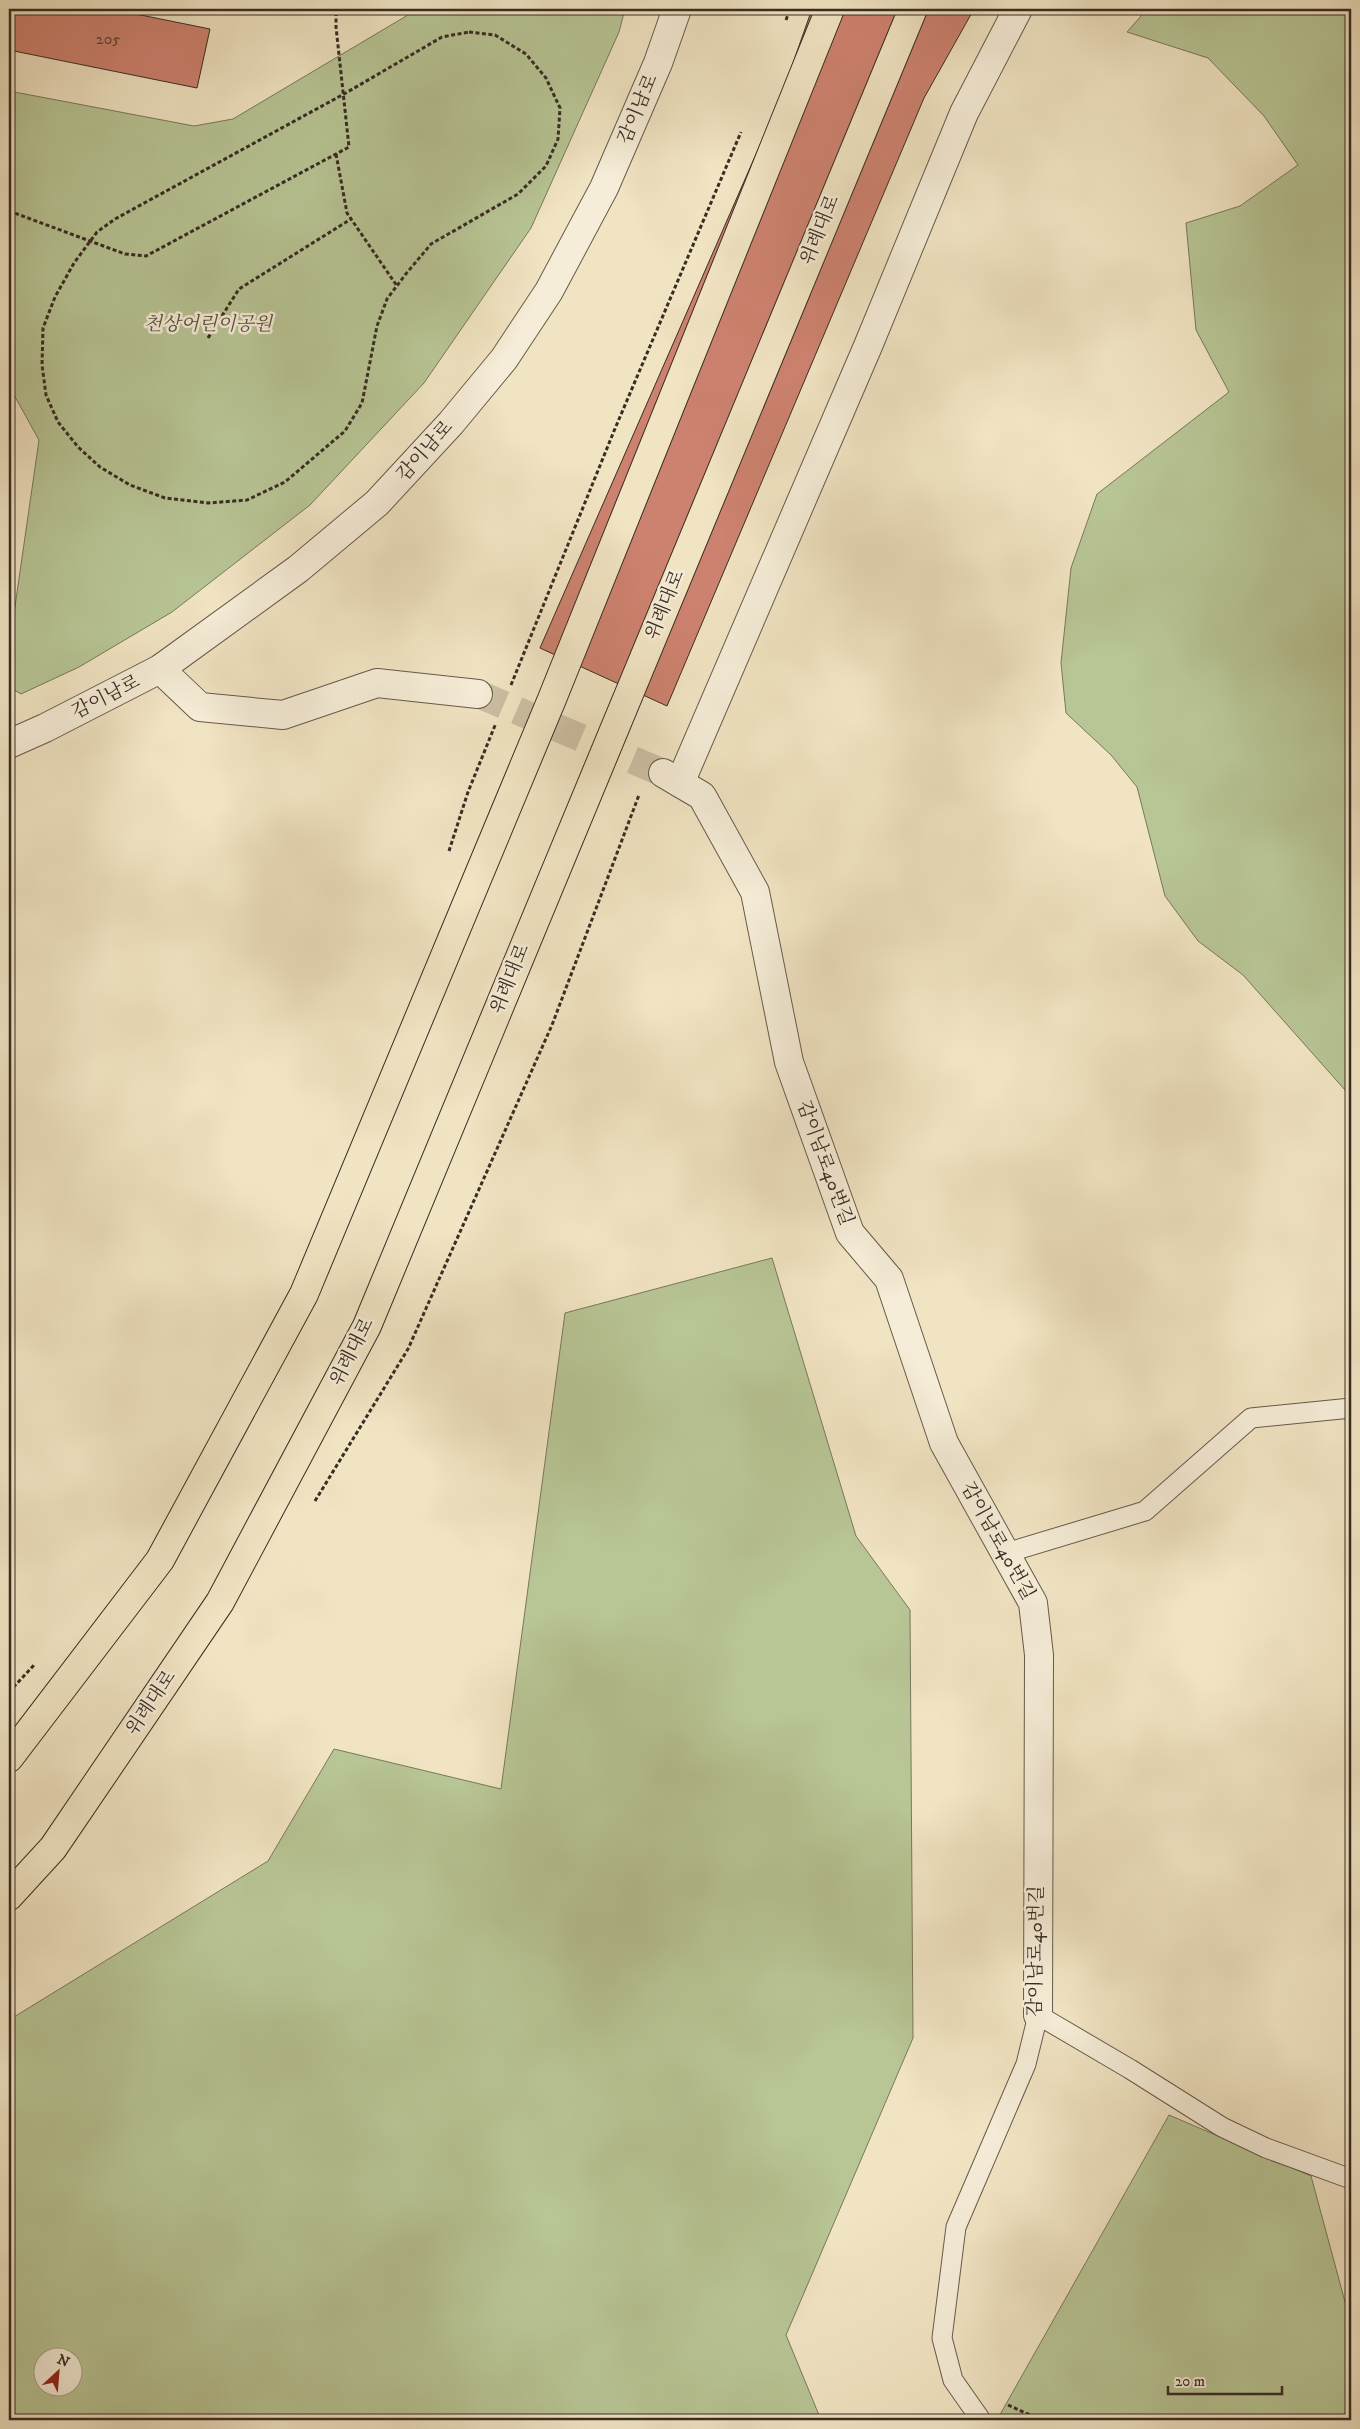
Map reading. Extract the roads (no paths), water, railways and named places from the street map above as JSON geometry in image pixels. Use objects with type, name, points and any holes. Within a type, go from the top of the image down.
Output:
[{"type":"main road","points":[[9,1758],[160,1560],[304,1294],[552,698],[830,9]]},
{"type":"main road","name":"위례대로","points":[[9,1896],[53,1848],[220,1602],[367,1326],[901,34],[913,9]]},
{"type":"main road","points":[[901,34],[919,9]]},
{"type":"street","name":"감이남로","points":[[9,744],[45,728],[160,669],[298,569],[377,503],[451,423],[504,359],[549,291],[604,188],[658,63],[677,9]]},
{"type":"street","name":"감이남로40번길","points":[[1018,9],[964,113],[868,346],[671,778],[702,796],[755,892],[789,1062],[850,1233],[889,1279],[944,1443],[1033,1603],[1039,1655],[1038,2015]]},
{"type":"street","points":[[160,669],[200,707],[283,715],[377,683],[478,694]]},
{"type":"lane","points":[[1006,1553],[1145,1511],[1251,1418],[1351,1408]]},
{"type":"lane","points":[[1038,2015],[1130,2069],[1222,2127],[1266,2148],[1351,2179]]},
{"type":"lane","name":"감이남로40번길","points":[[981,2420],[953,2380],[942,2338],[956,2227],[1026,2064],[1038,2015]]},
{"type":"tunnel","points":[[478,694],[663,773]]},
{"type":"park label","name":"천상어린이공원","points":[[208,324]]}]
